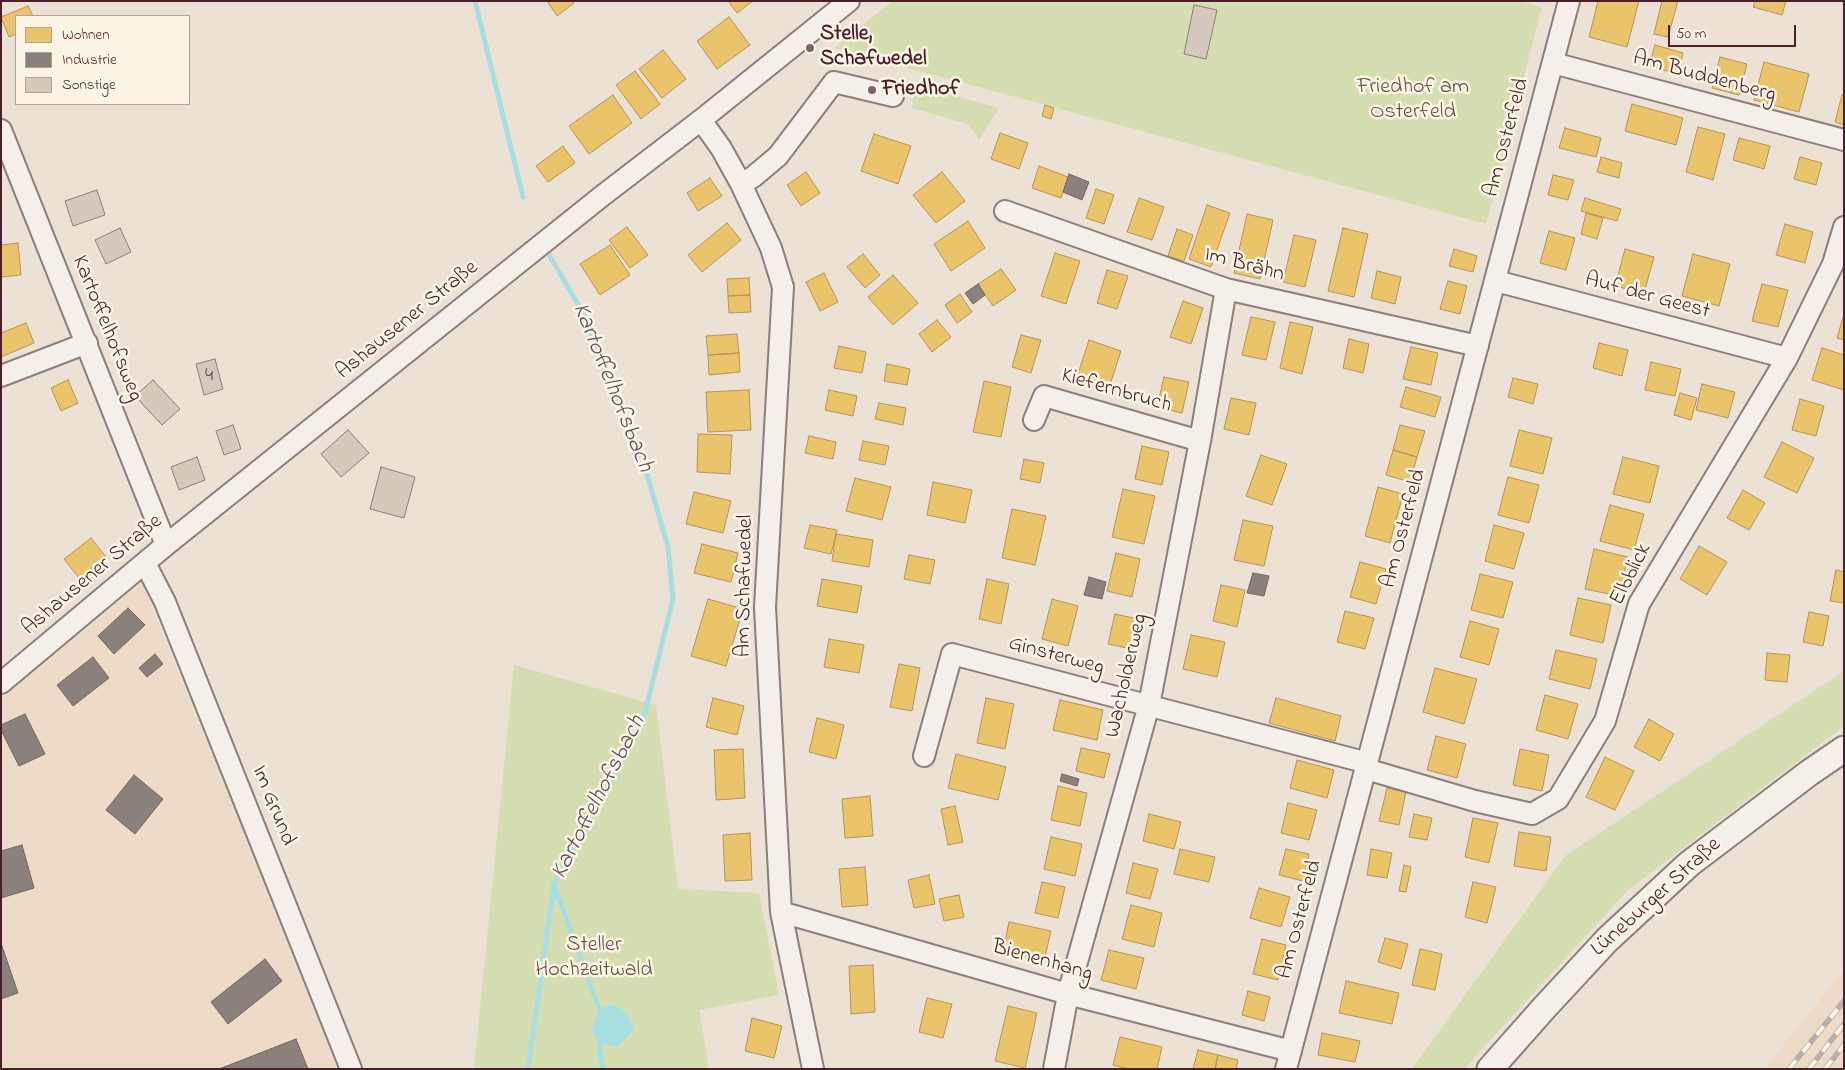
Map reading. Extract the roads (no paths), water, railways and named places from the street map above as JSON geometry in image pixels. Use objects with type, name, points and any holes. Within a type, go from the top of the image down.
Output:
[{"type":"main road","name":"Lüneburger Straße","points":[[1490,1069],[1607,940],[1662,888],[1696,859],[1809,773],[1844,749]]},
{"type":"street","name":"Ashausener Straße","points":[[1,683],[166,545],[849,1]]},
{"type":"street","name":"Am Osterfeld","points":[[1289,1060],[1569,1]]},
{"type":"street","name":"Am Buddenberg","points":[[1553,63],[1844,140]]},
{"type":"street","points":[[741,184],[753,177],[778,156],[834,82],[893,96]]},
{"type":"street","name":"Am Schafwedel","points":[[701,120],[721,148],[741,184],[771,248],[783,287],[765,607],[781,912],[813,1069]]},
{"type":"street","name":"Kartoffelhofsweg","points":[[1,130],[166,545]]},
{"type":"street","name":"Im Brähn","points":[[1005,211],[1226,289],[1478,346]]},
{"type":"street","name":"Elbblick","points":[[1367,766],[1475,801],[1532,814],[1558,799],[1605,720],[1639,604],[1787,358],[1833,264],[1844,227]]},
{"type":"street","name":"Auf der Geest","points":[[1496,280],[1787,358]]},
{"type":"street","name":"Wacholderweg","points":[[1054,1069],[1068,994],[1149,705],[1200,440],[1226,289]]},
{"type":"street","points":[[1,376],[87,343]]},
{"type":"street","name":"Kiefernbruch","points":[[1034,420],[1044,396],[1200,440]]},
{"type":"street","name":"Im Grund","points":[[146,563],[165,602],[350,1069]]},
{"type":"street","name":"Ginsterweg","points":[[924,756],[952,654],[1149,705],[1367,766]]},
{"type":"street","name":"Bienenhang","points":[[781,912],[1068,994],[1289,1060]]},
{"type":"water","points":[[613,1004],[627,1013],[634,1029],[617,1047],[599,1044],[592,1030],[599,1009]]},
{"type":"waterway","name":"Kartoffelhofsbach","points":[[475,1],[523,197]]},
{"type":"waterway","name":"Kartoffelhofsbach","points":[[528,1069],[554,884],[642,725],[673,599],[668,547],[644,464],[582,311],[548,253]]},
{"type":"waterway","points":[[554,885],[599,1009]]},
{"type":"waterway","points":[[599,1044],[603,1069]]},
{"type":"railway","points":[[1789,1069],[1844,1001]]},
{"type":"railway","points":[[1809,1069],[1844,1024]]},
{"type":"railway","points":[[1825,1069],[1844,1045]]},
{"type":"place","name":"Stelle, Schafwedel","points":[[810,48]]},
{"type":"place","name":"Friedhof","points":[[872,90]]},
{"type":"park label","name":"Friedhof am Osterfeld","points":[[1413,100]]},
{"type":"park label","name":"Steller Hochzeitwald","points":[[594,958]]}]
